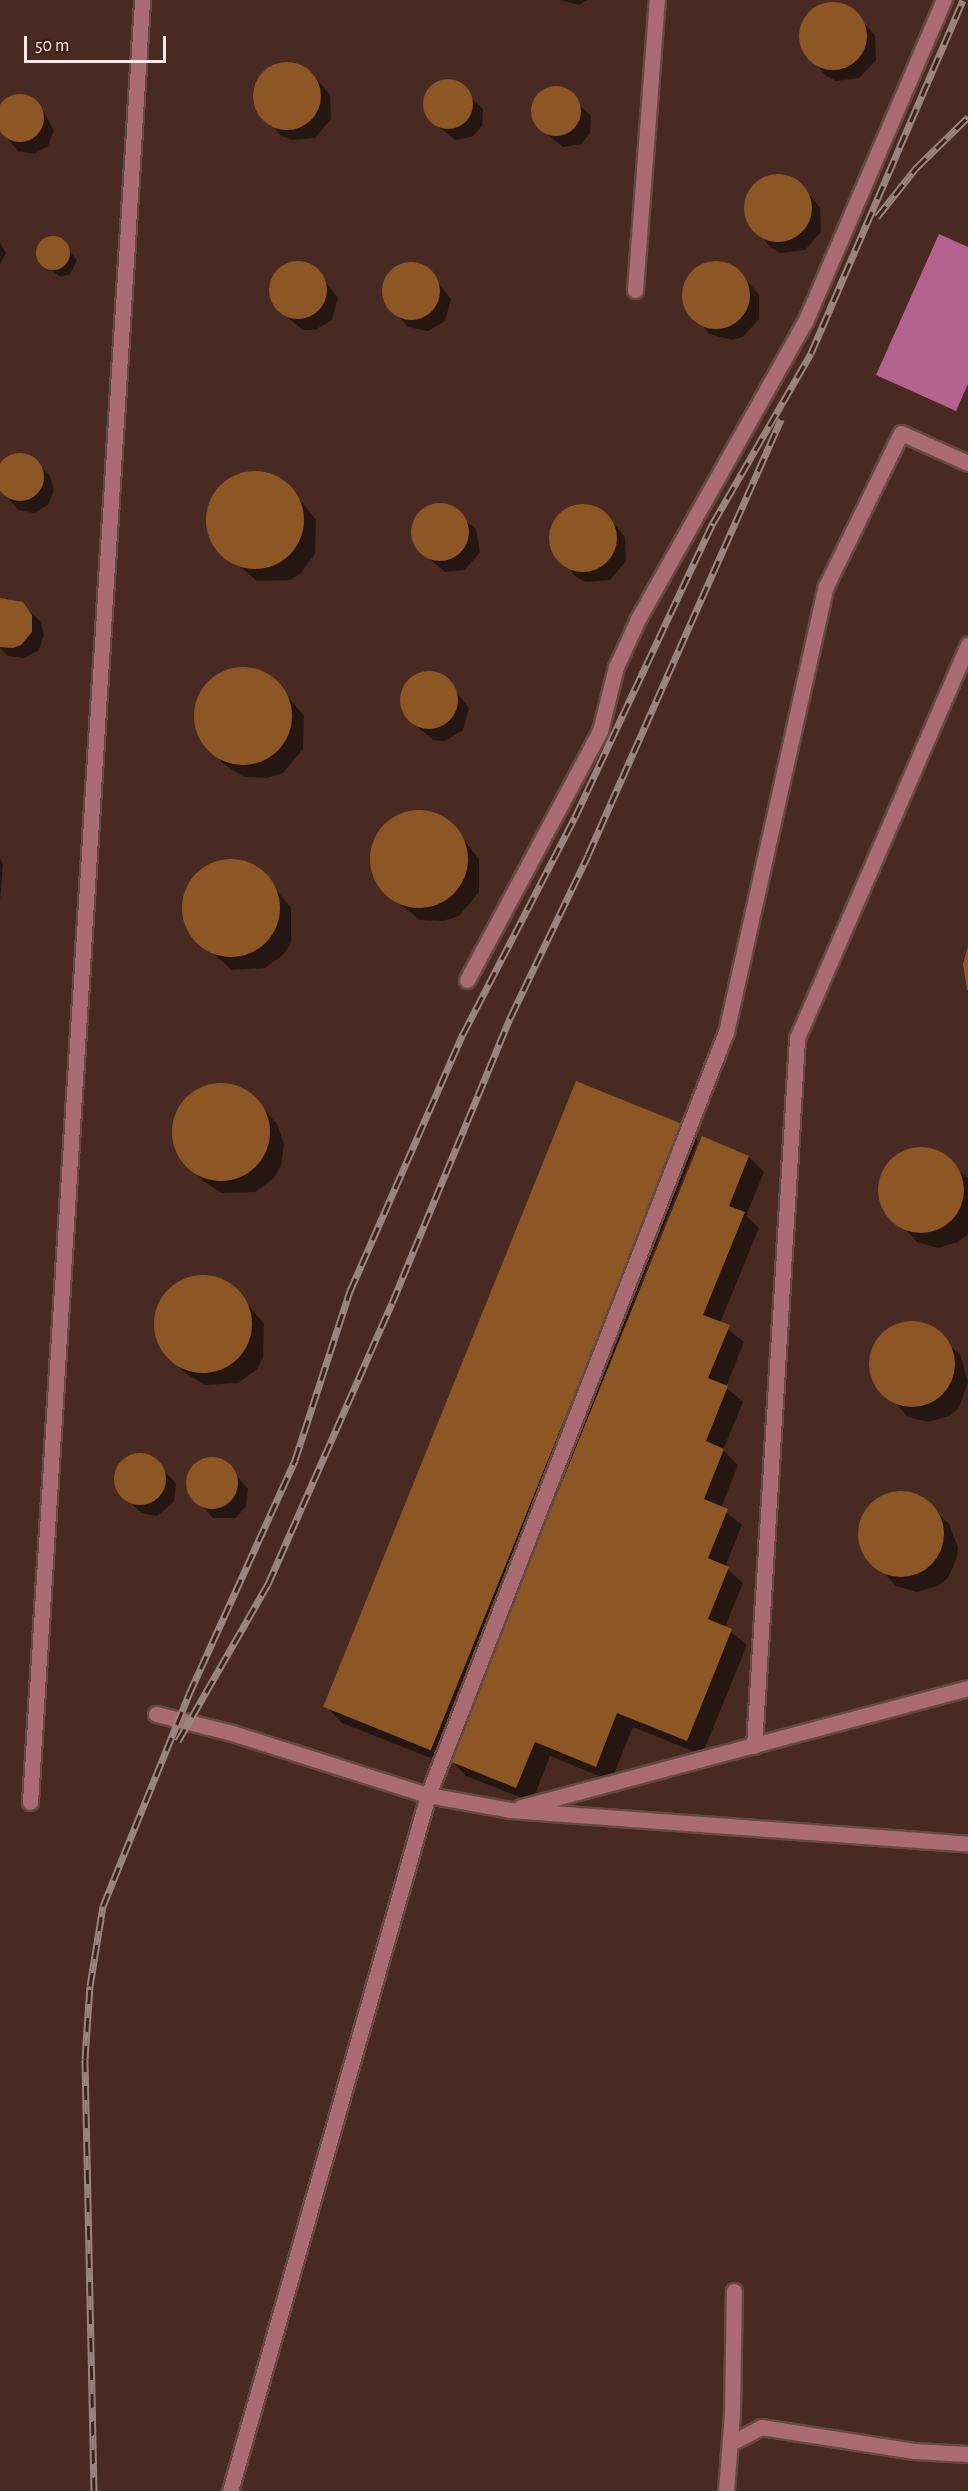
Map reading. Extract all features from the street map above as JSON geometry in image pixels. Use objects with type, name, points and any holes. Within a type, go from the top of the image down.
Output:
[{"type":"lane","points":[[30,1802],[142,0]]},
{"type":"lane","points":[[635,290],[657,0]]},
{"type":"lane","points":[[467,980],[600,731],[616,667],[638,619],[805,322],[944,0]]},
{"type":"lane","points":[[230,2491],[428,1795],[726,1032],[826,586],[901,433],[968,463]]},
{"type":"lane","points":[[754,1746],[797,1038],[968,645]]},
{"type":"lane","points":[[510,1810],[968,1688]]},
{"type":"lane","points":[[156,1714],[232,1732],[428,1795],[510,1810],[968,1844]]},
{"type":"lane","points":[[726,2491],[731,2443],[734,2291]]},
{"type":"lane","points":[[731,2443],[761,2427],[915,2451],[968,2454]]},
{"type":"shaded area","points":[[939,234],[968,247],[968,384],[956,411],[876,375]]},
{"type":"building","points":[[833,2],[846,4],[857,12],[865,23],[867,36],[865,49],[857,60],[846,68],[833,70],[820,68],[809,60],[801,49],[799,36],[801,23],[809,12],[820,4]]},
{"type":"building","points":[[287,62],[300,64],[311,72],[319,83],[321,96],[319,109],[311,120],[300,128],[287,130],[274,128],[263,120],[255,109],[253,96],[255,83],[263,72],[274,64]]},
{"type":"building","points":[[443,79],[453,79],[466,86],[473,99],[473,109],[466,122],[453,129],[443,129],[434,125],[427,118],[423,109],[423,99],[427,90],[434,83]]},
{"type":"building","points":[[551,86],[561,86],[574,93],[581,106],[581,116],[574,129],[561,136],[551,136],[542,132],[535,125],[531,116],[531,106],[535,97],[542,90]]},
{"type":"building","points":[[15,94],[25,94],[37,101],[44,113],[44,123],[37,135],[25,142],[15,142],[0,131],[-4,123],[-4,113],[7,98]]},
{"type":"building","points":[[778,174],[791,177],[802,184],[809,195],[812,208],[809,221],[802,232],[791,239],[778,242],[765,239],[754,232],[747,221],[744,208],[747,195],[754,184],[765,177]]},
{"type":"building","points":[[53,236],[65,241],[70,253],[65,265],[53,270],[41,265],[36,253],[41,241]]},
{"type":"building","points":[[292,261],[304,261],[319,269],[327,284],[327,296],[319,311],[304,319],[292,319],[277,311],[269,296],[269,284],[277,269]]},
{"type":"building","points":[[716,261],[729,264],[740,271],[747,282],[750,295],[747,308],[740,319],[729,326],[716,329],[703,326],[692,319],[685,308],[682,295],[685,282],[692,271],[703,264]]},
{"type":"building","points":[[405,262],[417,262],[432,270],[440,285],[440,297],[432,312],[417,320],[405,320],[390,312],[382,297],[382,285],[390,270]]},
{"type":"building","points":[[15,453],[25,453],[37,460],[44,472],[44,482],[37,494],[25,501],[15,501],[0,490],[-4,482],[-4,472],[7,457]]},
{"type":"building","points":[[255,471],[265,472],[282,479],[296,493],[303,510],[303,530],[296,547],[282,561],[265,568],[255,569],[245,568],[228,561],[214,547],[207,530],[206,520],[207,510],[214,493],[228,479],[245,472]]},
{"type":"building","points":[[434,503],[446,503],[461,511],[469,526],[469,538],[461,553],[446,561],[434,561],[419,553],[411,538],[411,526],[419,511]]},
{"type":"building","points":[[583,504],[596,506],[607,514],[615,525],[617,538],[615,551],[607,562],[596,570],[583,572],[570,570],[559,562],[551,551],[549,538],[551,525],[559,514],[570,506]]},
{"type":"building","points":[[0,598],[23,602],[32,615],[32,632],[21,645],[13,648],[0,647]]},
{"type":"building","points":[[243,667],[262,671],[277,682],[288,697],[292,716],[288,735],[277,750],[262,761],[243,765],[224,761],[209,750],[198,735],[194,716],[198,697],[209,682],[224,671]]},
{"type":"building","points":[[423,671],[435,671],[450,679],[458,694],[458,706],[450,721],[435,729],[423,729],[408,721],[400,706],[400,694],[408,679]]},
{"type":"building","points":[[419,810],[438,814],[453,825],[464,840],[468,859],[464,878],[453,893],[438,904],[419,908],[400,904],[385,893],[374,878],[370,859],[374,840],[385,825],[400,814]]},
{"type":"building","points":[[231,859],[250,863],[265,874],[276,889],[280,908],[276,927],[265,942],[250,953],[231,957],[212,953],[197,942],[186,927],[182,908],[186,889],[197,874],[212,863]]},
{"type":"building","points":[[968,946],[968,990],[967,990],[963,964]]},
{"type":"building","points":[[576,1081],[684,1124],[431,1750],[323,1707]]},
{"type":"building","points":[[221,1083],[240,1087],[255,1098],[266,1113],[270,1132],[266,1151],[255,1166],[240,1177],[221,1181],[202,1177],[187,1166],[176,1151],[172,1132],[176,1113],[187,1098],[202,1087]]},
{"type":"building","points":[[702,1136],[749,1156],[729,1206],[745,1212],[703,1315],[730,1325],[708,1378],[728,1386],[706,1441],[724,1449],[704,1499],[728,1509],[708,1558],[729,1567],[708,1619],[732,1629],[687,1741],[617,1713],[596,1767],[535,1742],[516,1788],[449,1761]]},
{"type":"building","points":[[921,1147],[945,1154],[957,1166],[964,1190],[957,1214],[945,1226],[921,1233],[897,1226],[885,1214],[878,1190],[885,1166],[897,1154]]},
{"type":"building","points":[[203,1275],[222,1279],[237,1290],[248,1305],[252,1324],[248,1343],[237,1358],[222,1369],[203,1373],[184,1369],[169,1358],[158,1343],[154,1324],[158,1305],[169,1290],[184,1279]]},
{"type":"building","points":[[912,1321],[936,1328],[948,1340],[955,1364],[948,1388],[936,1400],[912,1407],[888,1400],[876,1388],[869,1364],[876,1340],[888,1328]]},
{"type":"building","points":[[135,1453],[145,1453],[154,1457],[162,1465],[166,1479],[162,1493],[154,1501],[145,1505],[135,1505],[126,1501],[118,1493],[114,1484],[114,1474],[118,1465],[126,1457]]},
{"type":"building","points":[[207,1457],[217,1457],[226,1461],[234,1469],[238,1483],[234,1497],[226,1505],[217,1509],[207,1509],[198,1505],[190,1497],[186,1488],[186,1478],[190,1469],[198,1461]]},
{"type":"building","points":[[901,1491],[925,1498],[937,1510],[944,1534],[937,1558],[925,1570],[901,1577],[877,1570],[865,1558],[858,1534],[865,1510],[877,1498]]},
{"type":"railway","points":[[94,2491],[85,2059],[90,1986],[103,1906],[189,1694],[295,1460],[350,1291],[463,1034],[575,817],[713,523],[811,353],[963,0]]},
{"type":"railway","points":[[877,217],[916,168],[968,117]]},
{"type":"railway","points":[[178,1741],[268,1584],[392,1303],[511,1016],[588,855],[781,419]]}]
